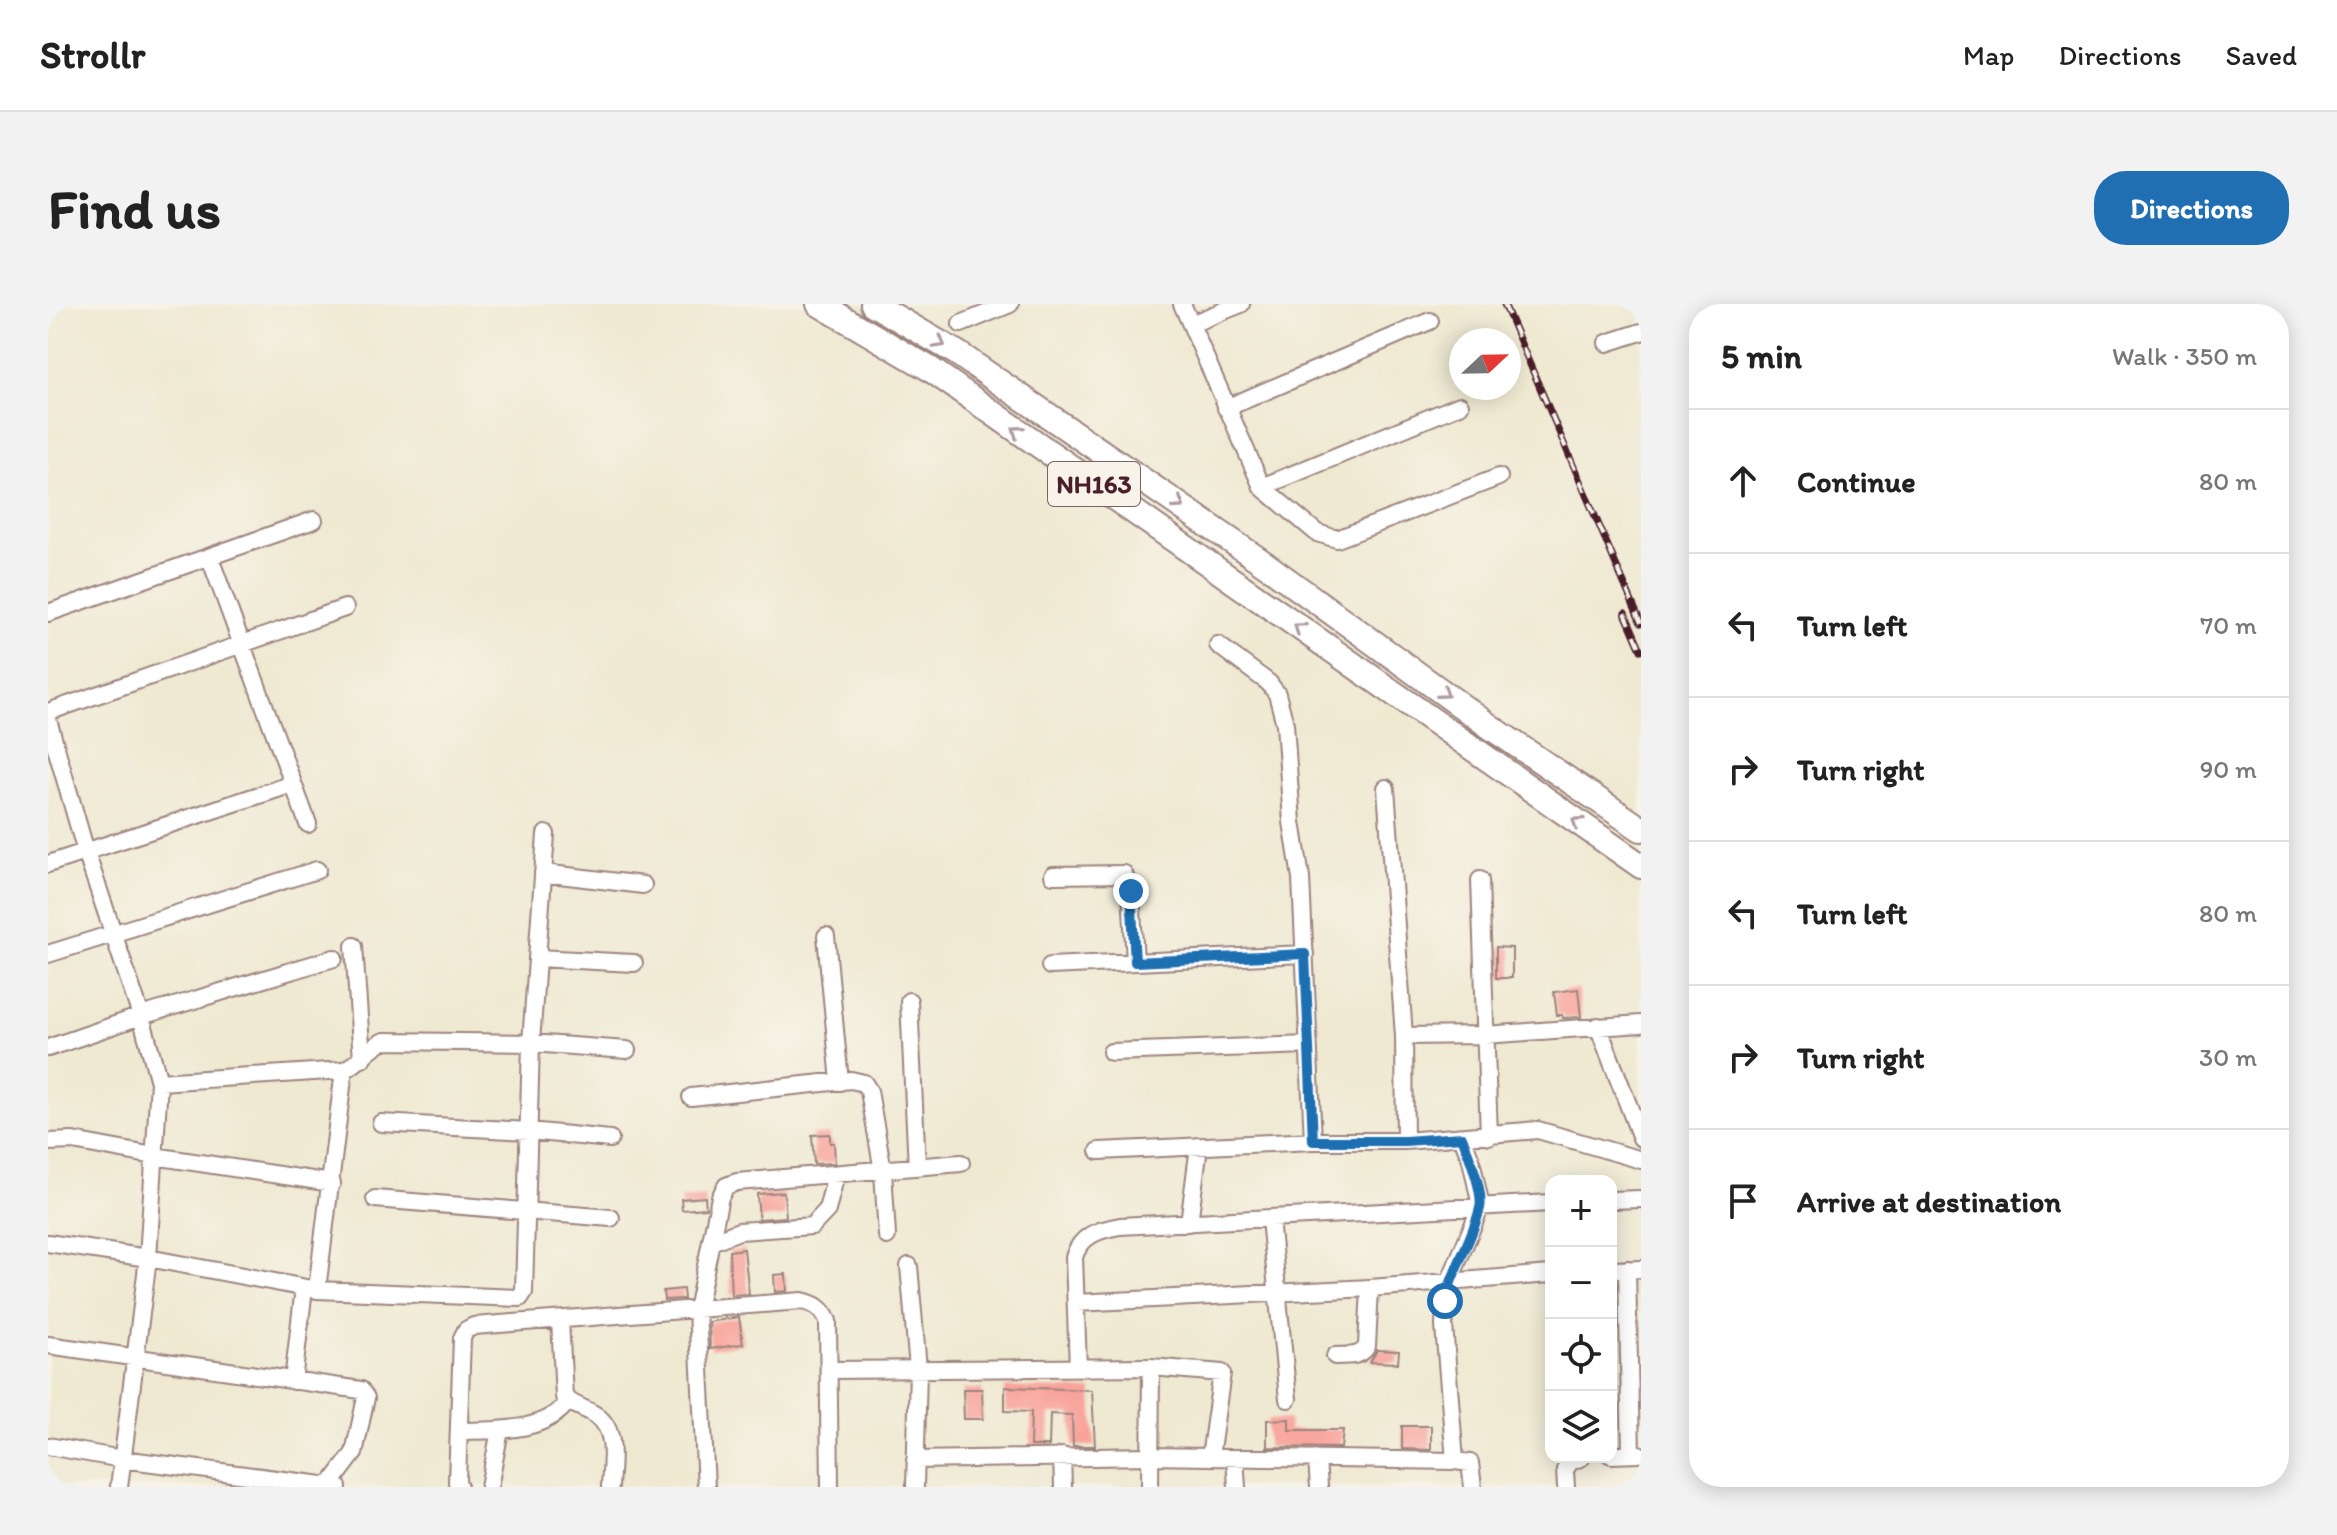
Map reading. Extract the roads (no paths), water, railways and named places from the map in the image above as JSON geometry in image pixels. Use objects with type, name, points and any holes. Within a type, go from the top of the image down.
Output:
[{"type":"highway","name":"NH163","points":[[819,304],[930,369],[1641,866]]},
{"type":"highway","name":"NH163","points":[[873,304],[957,353],[1265,564],[1492,728],[1641,829]]},
{"type":"street","points":[[961,324],[1010,304]]},
{"type":"street","points":[[1182,304],[1262,487],[1317,533],[1337,539],[1499,477]]},
{"type":"street","points":[[1191,324],[1241,304]]},
{"type":"street","points":[[1226,408],[1430,321]]},
{"type":"street","points":[[1607,343],[1641,332]]},
{"type":"street","points":[[1262,487],[1460,405]]},
{"type":"street","points":[[48,613],[314,520]]},
{"type":"street","points":[[210,558],[308,824]]},
{"type":"street","points":[[48,712],[345,608]]},
{"type":"street","points":[[1218,645],[1269,683],[1277,694],[1285,724],[1292,822],[1301,878],[1313,1141]]},
{"type":"street","points":[[48,720],[56,768],[114,933],[159,1082],[148,1258],[119,1487]]},
{"type":"street","points":[[48,864],[293,784]]},
{"type":"street","points":[[1386,788],[1404,1036],[1405,1141]]},
{"type":"street","points":[[523,1322],[520,1298],[524,1292],[531,1043],[546,834]]},
{"type":"street","points":[[48,954],[317,870]]},
{"type":"street","points":[[543,873],[643,885]]},
{"type":"street","points":[[1053,875],[1124,874],[1131,891],[1135,962]]},
{"type":"street","points":[[1480,880],[1489,1136]]},
{"type":"street","points":[[826,936],[840,1082]]},
{"type":"street","points":[[354,946],[362,1059]]},
{"type":"street","points":[[1050,966],[1305,954]]},
{"type":"street","points":[[48,1048],[141,1016],[334,958]]},
{"type":"street","points":[[537,958],[634,963]]},
{"type":"street","points":[[909,1001],[917,1167]]},
{"type":"street","points":[[1404,1036],[1484,1035],[1641,1024]]},
{"type":"street","points":[[1598,1026],[1640,1130]]},
{"type":"street","points":[[159,1082],[344,1070],[384,1041],[531,1043],[627,1050]]},
{"type":"street","points":[[1111,1052],[1308,1045]]},
{"type":"street","points":[[293,1381],[332,1183],[344,1070]]},
{"type":"street","points":[[691,1097],[840,1082],[864,1083],[869,1091],[883,1171],[887,1236]]},
{"type":"street","points":[[381,1123],[610,1139]]},
{"type":"street","points":[[1099,1151],[1313,1141],[1405,1141],[1538,1130],[1641,1160]]},
{"type":"street","points":[[1455,1461],[1444,1326],[1445,1301],[1450,1280],[1481,1206],[1471,1160],[1462,1137]]},
{"type":"street","points":[[48,1142],[73,1141],[332,1183]]},
{"type":"street","points":[[1189,1223],[1199,1146]]},
{"type":"street","points":[[706,1487],[697,1310],[720,1197],[726,1186],[737,1182],[961,1163]]},
{"type":"street","points":[[711,1242],[739,1231],[812,1226],[827,1210],[836,1174]]},
{"type":"street","points":[[375,1199],[611,1218]]},
{"type":"street","points":[[1617,1200],[1641,1199]]},
{"type":"street","points":[[1078,1368],[1074,1257],[1086,1237],[1099,1230],[1120,1226],[1545,1203]]},
{"type":"street","points":[[1270,1219],[1288,1399]]},
{"type":"street","points":[[48,1243],[148,1258],[311,1289],[520,1298]]},
{"type":"street","points":[[909,1266],[918,1369],[915,1487]]},
{"type":"street","points":[[1626,1269],[1636,1454]]},
{"type":"street","points":[[1076,1303],[1370,1288],[1545,1274]]},
{"type":"street","points":[[1335,1356],[1359,1355],[1364,1351],[1370,1288]]},
{"type":"street","points":[[459,1487],[462,1338],[466,1330],[474,1326],[802,1301],[813,1303],[823,1311],[828,1321],[830,1487]]},
{"type":"street","points":[[560,1320],[564,1397],[595,1414],[608,1428],[612,1445],[610,1487]]},
{"type":"street","points":[[48,1345],[356,1388],[366,1398],[354,1453],[335,1486],[122,1459],[48,1446]]},
{"type":"street","points":[[830,1370],[1151,1367],[1222,1373],[1210,1457]]},
{"type":"street","points":[[1150,1487],[1151,1367]]},
{"type":"street","points":[[460,1431],[526,1426],[562,1410],[568,1401]]},
{"type":"street","points":[[489,1487],[500,1430]]},
{"type":"street","points":[[1062,1456],[1063,1487]]},
{"type":"street","points":[[915,1460],[1150,1456],[1455,1461],[1470,1463],[1473,1487]]},
{"type":"street","points":[[1235,1458],[1237,1487]]},
{"type":"street","points":[[1317,1460],[1319,1487]]},
{"type":"street","points":[[1566,1487],[1565,1470],[1569,1463]]},
{"type":"railway","points":[[1504,304],[1641,623]]},
{"type":"railway","points":[[1625,613],[1641,650]]}]
